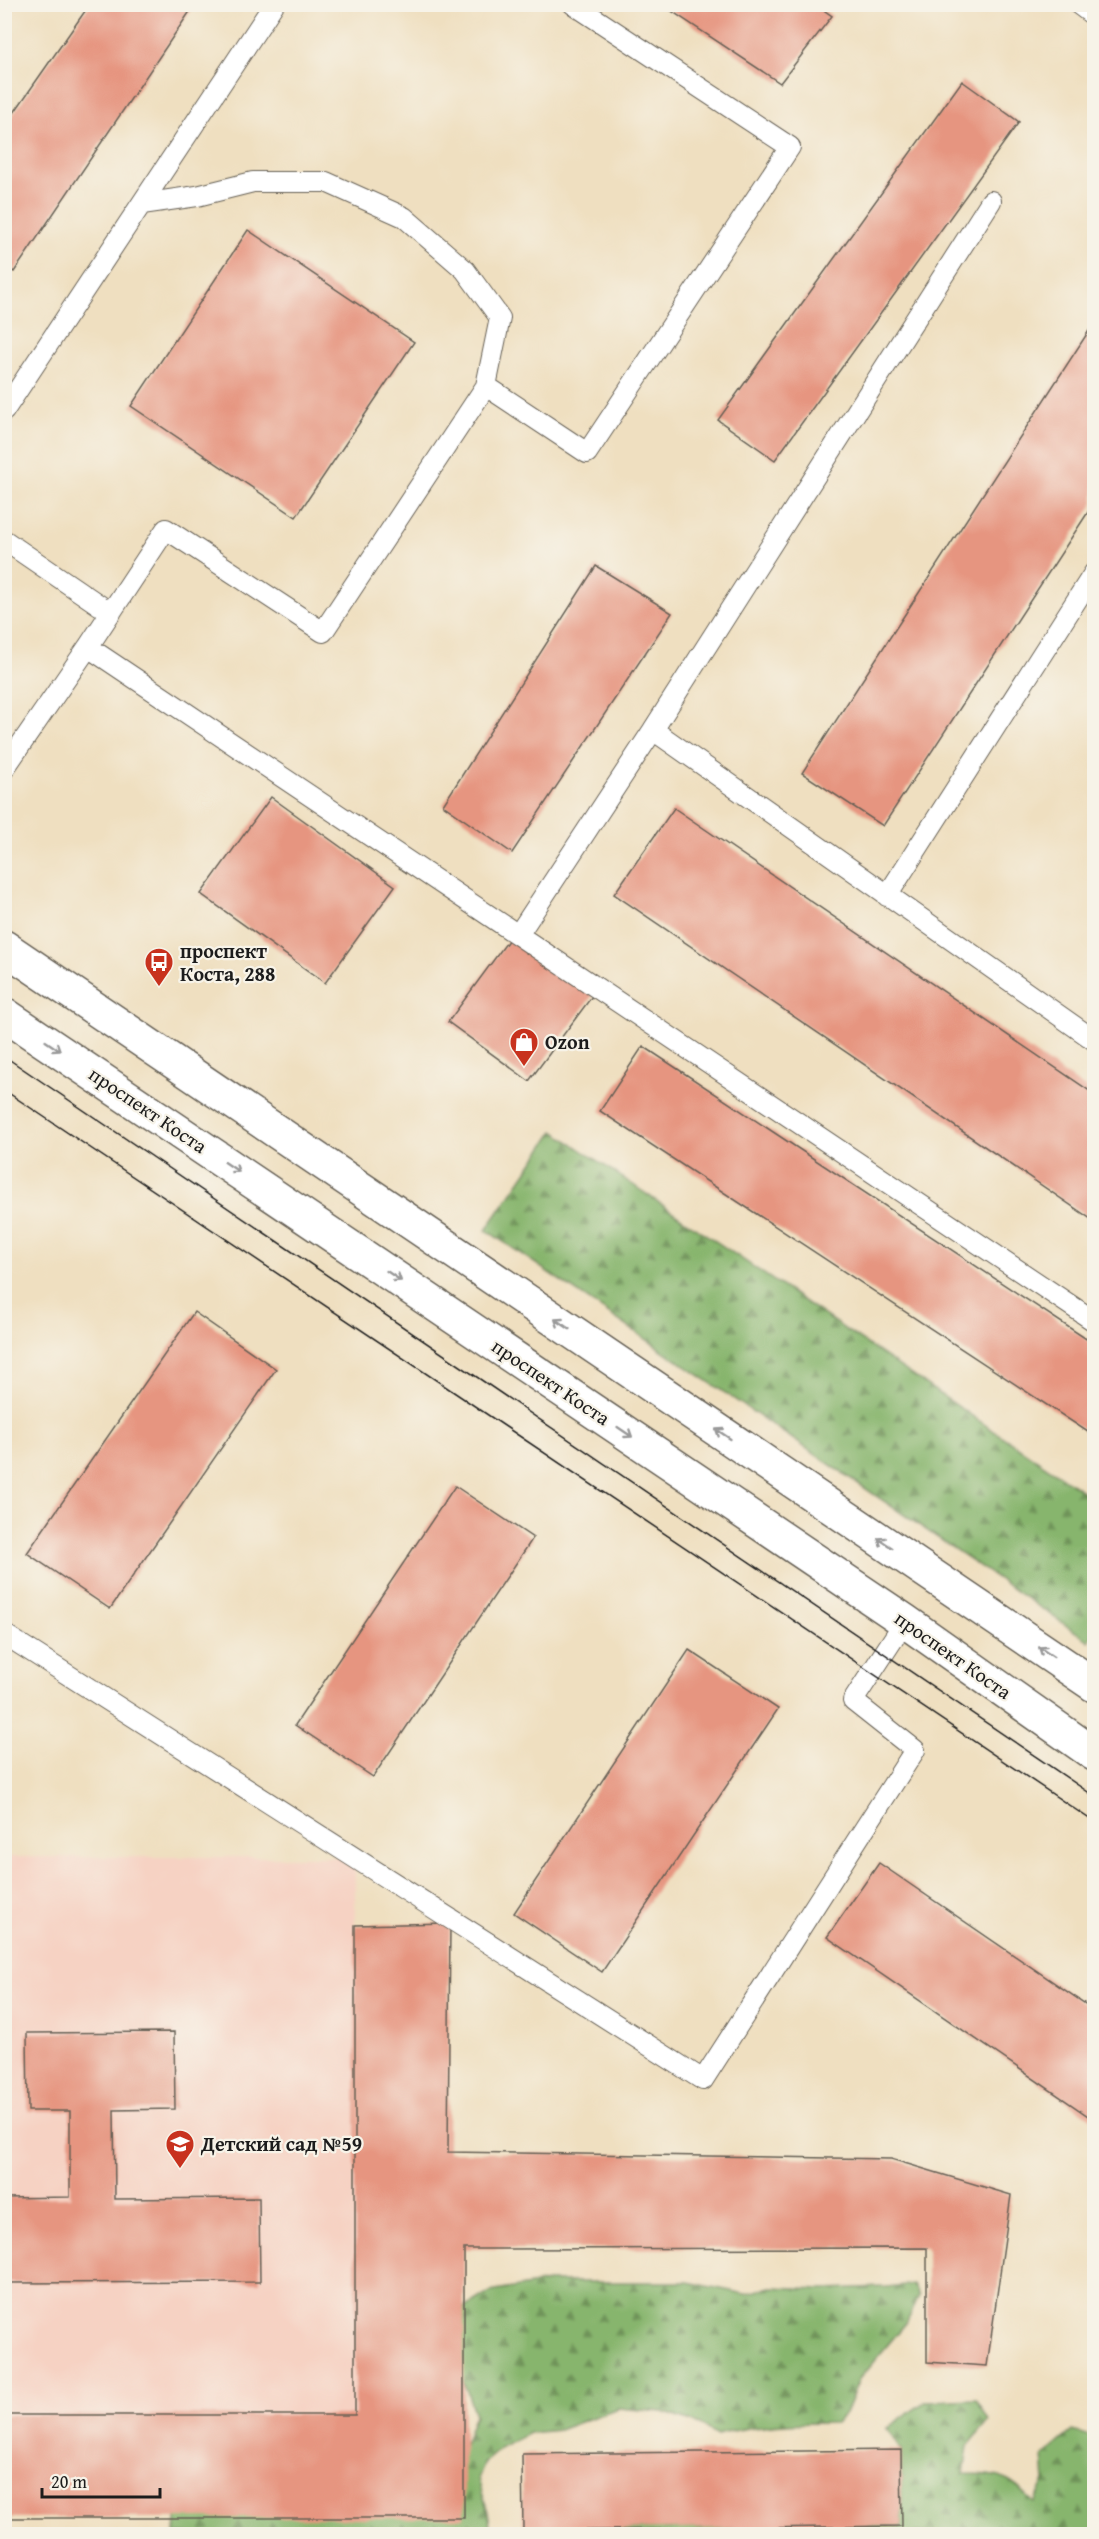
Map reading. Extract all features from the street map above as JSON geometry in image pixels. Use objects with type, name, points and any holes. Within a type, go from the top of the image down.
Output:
[{"type":"main road","points":[[4,947],[1095,1685]]},
{"type":"main road","name":"проспект Коста","points":[[4,1014],[905,1621],[1095,1754]]},
{"type":"lane","points":[[4,411],[274,4]]},
{"type":"lane","points":[[486,386],[587,453],[790,147],[573,4]]},
{"type":"lane","points":[[1078,4],[1095,16]]},
{"type":"lane","points":[[4,769],[166,529],[323,632],[486,386],[500,318],[465,270],[404,217],[326,182],[253,182],[196,196],[142,204]]},
{"type":"lane","points":[[518,934],[653,730],[991,201]]},
{"type":"lane","points":[[4,540],[111,613]]},
{"type":"lane","points":[[887,896],[1095,573]]},
{"type":"lane","points":[[88,647],[1095,1321]]},
{"type":"lane","points":[[653,730],[1095,1040]]},
{"type":"lane","points":[[4,1634],[703,2080],[915,1750],[853,1701],[905,1621]]},
{"type":"shaded area","name":"Детский сад №59","points":[[4,1857],[355,1857],[355,2415],[5,2415]]},
{"type":"green space","points":[[554,1131],[1094,1499],[1094,1633],[1089,1641],[486,1230]]},
{"type":"green space","points":[[548,2282],[688,2282],[745,2294],[771,2287],[822,2289],[913,2284],[919,2296],[906,2323],[859,2379],[846,2411],[836,2423],[762,2426],[718,2435],[700,2425],[663,2412],[618,2408],[559,2430],[529,2433],[501,2448],[485,2462],[478,2479],[488,2512],[491,2534],[175,2534],[178,2491],[450,2481],[475,2415],[455,2356],[464,2308],[490,2292]]},
{"type":"green space","points":[[976,2399],[989,2421],[968,2446],[964,2474],[1002,2478],[1034,2502],[1045,2481],[1043,2456],[1072,2431],[1094,2437],[1094,2534],[547,2534],[549,2530],[902,2526],[901,2450],[887,2428],[926,2401]]},
{"type":"building","points":[[90,4],[195,4],[14,272],[4,266],[4,127]]},
{"type":"building","points":[[661,4],[815,4],[832,16],[780,83]]},
{"type":"building","points":[[962,81],[1019,122],[775,460],[718,420]]},
{"type":"building","points":[[248,230],[414,342],[296,517],[131,406]]},
{"type":"building","points":[[1094,323],[1094,503],[883,826],[802,773]]},
{"type":"building","points":[[596,566],[672,613],[512,853],[443,805]]},
{"type":"building","points":[[271,797],[395,886],[325,983],[201,894]]},
{"type":"building","points":[[674,808],[1094,1094],[1094,1221],[614,894]]},
{"type":"building","points":[[512,935],[593,995],[529,1081],[448,1022]]},
{"type":"building","points":[[643,1046],[1094,1344],[1094,1436],[600,1111]]},
{"type":"building","points":[[194,1312],[276,1369],[110,1609],[27,1553]]},
{"type":"building","points":[[455,1486],[533,1538],[373,1777],[295,1725]]},
{"type":"building","points":[[689,1650],[778,1709],[602,1972],[514,1913]]},
{"type":"building","points":[[879,1863],[1094,2010],[1094,2120],[827,1937]]},
{"type":"building","points":[[450,1923],[448,2152],[891,2159],[1011,2195],[987,2366],[927,2362],[927,2248],[464,2249],[464,2518],[4,2518],[4,2415],[355,2415],[355,1925]]},
{"type":"building","points":[[174,2032],[175,2109],[114,2110],[115,2199],[259,2198],[260,2282],[4,2283],[4,2198],[70,2197],[70,2111],[28,2111],[27,2033]]},
{"type":"building","points":[[901,2450],[902,2526],[523,2531],[522,2454]]},
{"type":"tram line","points":[[4,1056],[1094,1796]]},
{"type":"tram line","points":[[4,1090],[1094,1822]]},
{"type":"place","name":"проспект Коста, 288","points":[[159,988]]},
{"type":"place","name":"Ozon","points":[[524,1068]]},
{"type":"place","name":"Детский сад №59","points":[[180,2170]]}]
